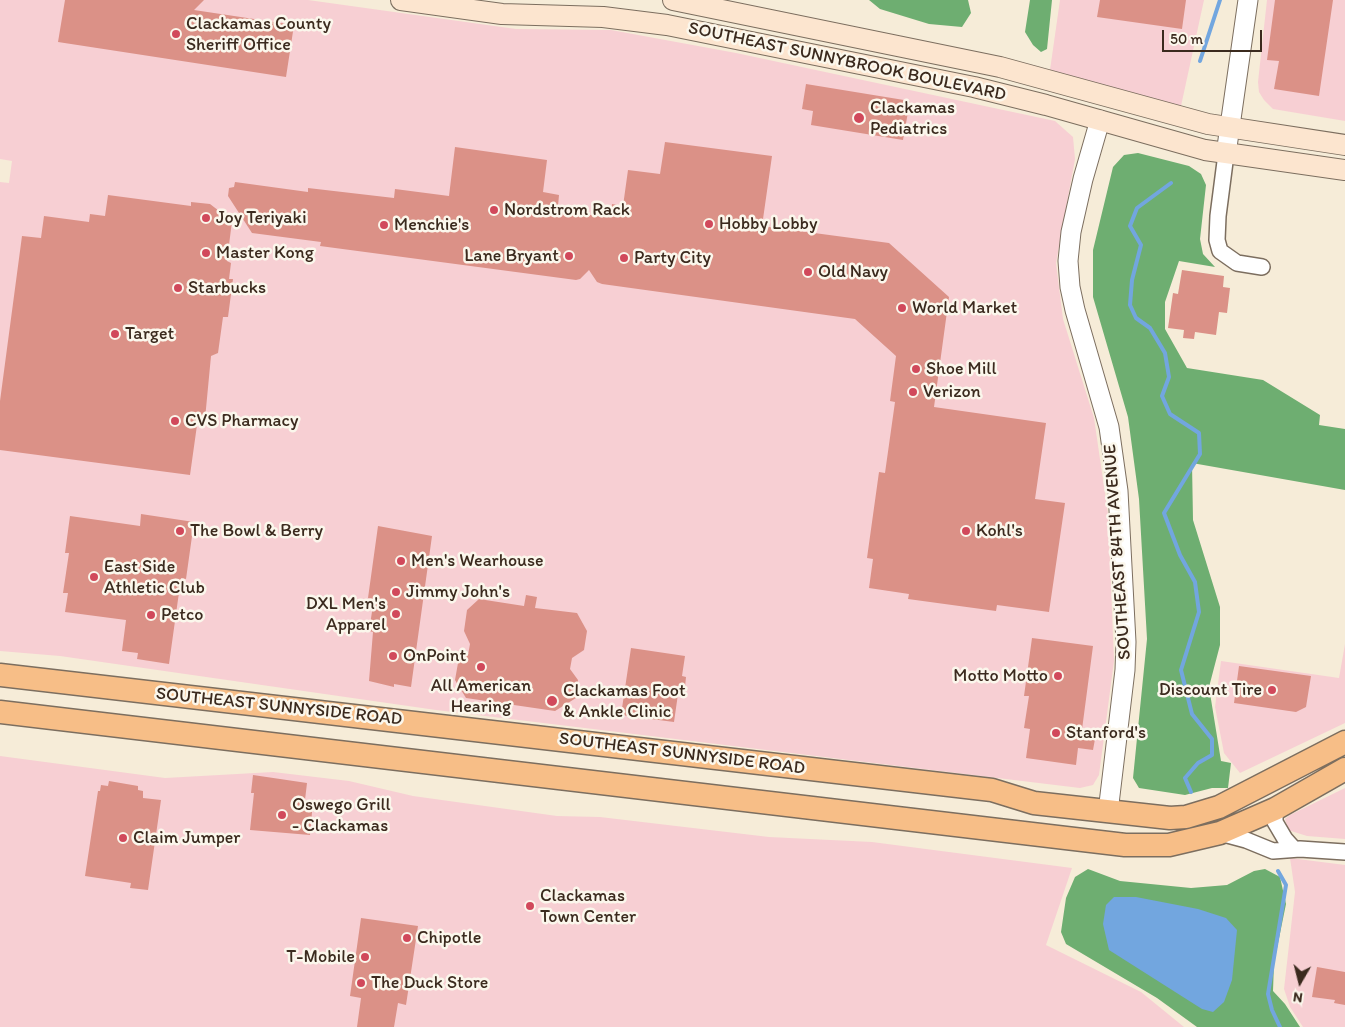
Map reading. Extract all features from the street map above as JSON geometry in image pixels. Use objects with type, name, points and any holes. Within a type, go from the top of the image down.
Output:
[{"type":"main road","name":"SOUTHEAST SUNNYBROOK BOULEVARD","points":[[401,0],[502,14],[603,17],[672,26],[974,87],[1100,120],[1163,140],[1226,154],[1345,170]]},
{"type":"main road","name":"SOUTHEAST SUNNYBROOK BOULEVARD","points":[[674,0],[1000,67],[1068,84],[1165,113],[1230,128],[1345,145]]},
{"type":"main road","name":"SOUTHEAST SUNNYSIDE ROAD","points":[[0,675],[992,790],[1034,803],[1170,818],[1203,813],[1241,797],[1345,742]]},
{"type":"main road","name":"SOUTHEAST SUNNYSIDE ROAD","points":[[0,712],[1125,845],[1169,845],[1220,833],[1275,810],[1345,769]]},
{"type":"street","points":[[1248,0],[1226,154],[1218,216],[1217,240],[1220,251],[1237,263],[1262,267]]},
{"type":"street","name":"SOUTHEAST 84TH AVENUE","points":[[1100,120],[1083,178],[1071,232],[1068,261],[1073,304],[1109,427],[1118,491],[1126,642],[1125,670],[1108,812]]},
{"type":"street","points":[[1275,810],[1275,822],[1285,839],[1294,849]]},
{"type":"street","name":"SOUTHEAST SUNNYSIDE ROAD","points":[[1220,833],[1246,840],[1273,852],[1294,849],[1345,852]]},
{"type":"shaded area","points":[[0,0],[308,0],[516,29],[611,30],[736,53],[1055,121],[1073,137],[1075,159],[1056,263],[1063,319],[1094,418],[1108,514],[1114,661],[1099,775],[1093,785],[1080,788],[436,710],[60,656],[0,651],[0,182],[9,183],[12,161],[0,159]]},
{"type":"shaded area","points":[[1060,0],[1204,0],[1181,106],[1164,104],[1050,70]]},
{"type":"shaded area","points":[[1267,0],[1345,0],[1345,121],[1273,109],[1264,100],[1259,92],[1258,82]]},
{"type":"shaded area","points":[[1345,644],[1345,723],[1240,773],[1224,753],[1215,707],[1221,661],[1339,678]]},
{"type":"shaded area","name":"Clackamas Town Center","points":[[0,756],[165,778],[273,772],[349,781],[413,796],[557,816],[600,817],[769,837],[872,842],[1072,868],[1046,945],[1141,992],[1184,1027],[0,1027]]},
{"type":"shaded area","points":[[1345,788],[1345,839],[1307,836],[1288,830],[1285,819],[1290,815]]},
{"type":"shaded area","points":[[1290,858],[1345,865],[1345,1027],[1303,1027],[1290,1007],[1284,989],[1295,892]]},
{"type":"green space","points":[[869,0],[968,0],[971,13],[962,27],[929,24],[880,9]]},
{"type":"green space","points":[[1030,0],[1052,0],[1047,49],[1041,52],[1033,45],[1025,32]]},
{"type":"green space","points":[[1138,153],[1189,166],[1201,174],[1206,185],[1200,239],[1203,254],[1215,267],[1179,261],[1165,302],[1165,329],[1187,368],[1263,380],[1320,415],[1319,425],[1345,429],[1345,490],[1192,463],[1193,520],[1220,607],[1220,645],[1209,687],[1221,761],[1231,763],[1228,788],[1212,788],[1185,795],[1139,788],[1133,778],[1147,639],[1139,499],[1128,417],[1093,297],[1093,250],[1113,167],[1124,155]]},
{"type":"green space","points":[[1088,869],[1120,881],[1191,888],[1227,885],[1254,871],[1265,869],[1280,877],[1286,904],[1274,963],[1273,991],[1285,1004],[1300,1027],[1197,1027],[1157,998],[1066,944],[1061,932],[1066,898],[1075,877]]},
{"type":"water","points":[[1114,897],[1136,897],[1198,909],[1226,918],[1237,930],[1232,980],[1224,1002],[1213,1012],[1202,1009],[1109,950],[1103,924],[1106,905]]},
{"type":"building","name":"Clackamas County Sheriff Office","points":[[65,0],[204,0],[194,10],[294,25],[286,77],[58,42]]},
{"type":"building","points":[[1100,0],[1186,0],[1182,29],[1097,17]]},
{"type":"building","points":[[1275,0],[1333,0],[1319,96],[1274,89],[1279,61],[1267,60]]},
{"type":"building","name":"Clackamas Pediatrics","points":[[806,84],[910,101],[903,140],[811,125],[813,111],[802,109]]},
{"type":"building","points":[[665,142],[772,156],[762,226],[889,243],[949,297],[934,407],[1046,423],[1035,499],[1065,503],[1049,612],[997,605],[996,611],[908,599],[909,594],[869,588],[873,559],[867,558],[879,472],[885,473],[895,402],[890,401],[896,356],[855,319],[602,284],[597,282],[589,270],[580,279],[576,280],[320,246],[321,242],[252,233],[228,196],[229,188],[234,187],[235,182],[308,192],[308,188],[394,198],[395,189],[449,196],[455,147],[547,160],[543,192],[559,195],[558,206],[583,209],[582,214],[611,217],[612,204],[623,206],[628,170],[660,174]]},
{"type":"building","name":"Target","points":[[108,195],[191,206],[191,202],[210,204],[232,221],[227,261],[231,263],[229,279],[233,279],[228,317],[223,317],[218,353],[211,356],[205,419],[198,418],[190,475],[0,450],[0,401],[22,236],[41,238],[44,216],[89,222],[90,214],[105,216]]},
{"type":"building","points":[[1182,270],[1224,276],[1223,287],[1230,288],[1227,313],[1219,312],[1216,335],[1195,332],[1194,339],[1183,338],[1184,330],[1168,328],[1173,293],[1178,294]]},
{"type":"building","points":[[141,514],[194,522],[186,579],[181,578],[169,664],[137,659],[138,653],[122,651],[126,620],[65,612],[68,593],[63,593],[69,553],[65,553],[70,516],[140,526]]},
{"type":"building","points":[[378,526],[432,536],[411,687],[394,684],[394,687],[369,681],[373,632],[369,631],[374,599],[368,598]]},
{"type":"building","points":[[526,595],[537,597],[535,608],[577,613],[587,631],[584,650],[572,658],[570,669],[578,680],[576,698],[555,711],[466,698],[455,680],[458,663],[468,655],[470,644],[464,631],[467,610],[479,599],[524,606]]},
{"type":"building","points":[[1032,638],[1093,646],[1081,737],[1095,739],[1093,750],[1078,748],[1076,765],[1026,758],[1030,729],[1024,728],[1029,696],[1024,696]]},
{"type":"building","points":[[631,648],[685,656],[682,676],[686,677],[685,687],[679,687],[674,722],[621,715]]},
{"type":"building","name":"Discount Tire","points":[[1239,666],[1311,676],[1306,707],[1296,712],[1234,703]]},
{"type":"building","name":"Oswego Grill - Clackamas","points":[[253,775],[307,783],[305,800],[313,801],[310,835],[250,830],[254,793],[251,793]]},
{"type":"building","name":"Claim Jumper","points":[[109,781],[138,786],[138,790],[143,791],[143,798],[161,800],[148,890],[130,888],[131,883],[85,876],[98,791],[100,791],[101,785],[108,786]]},
{"type":"building","points":[[361,918],[418,926],[406,1005],[398,1003],[394,1027],[357,1027],[361,998],[350,996]]},
{"type":"building","points":[[1317,967],[1345,972],[1345,1005],[1334,1003],[1335,1000],[1312,997]]},
{"type":"waterway","points":[[1200,61],[1220,0]]},
{"type":"waterway","points":[[1171,183],[1137,208],[1130,226],[1141,245],[1132,280],[1130,305],[1136,318],[1150,328],[1165,353],[1169,377],[1162,396],[1170,414],[1199,433],[1200,454],[1164,513],[1180,555],[1195,582],[1199,612],[1181,670],[1192,714],[1212,739],[1212,755],[1198,763],[1185,778],[1191,792]]},
{"type":"waterway","points":[[1278,871],[1286,885],[1268,994],[1272,1010],[1280,1027]]},
{"type":"place","name":"Clackamas County Sheriff Office","points":[[176,34]]},
{"type":"place","name":"Clackamas Pediatrics","points":[[859,118]]},
{"type":"place","name":"Nordstrom Rack","points":[[494,210]]},
{"type":"place","name":"Joy Teriyaki","points":[[206,218]]},
{"type":"place","name":"Hobby Lobby","points":[[709,224]]},
{"type":"place","name":"Menchie's","points":[[384,225]]},
{"type":"place","name":"Master Kong","points":[[206,253]]},
{"type":"place","name":"Lane Bryant","points":[[569,256]]},
{"type":"place","name":"Party City","points":[[624,258]]},
{"type":"place","name":"Old Navy","points":[[808,272]]},
{"type":"place","name":"Starbucks","points":[[178,288]]},
{"type":"place","name":"World Market","points":[[902,308]]},
{"type":"place","name":"Target","points":[[115,334]]},
{"type":"place","name":"Shoe Mill","points":[[916,369]]},
{"type":"place","name":"Verizon","points":[[913,392]]},
{"type":"place","name":"CVS Pharmacy","points":[[175,421]]},
{"type":"place","name":"The Bowl & Berry","points":[[180,531]]},
{"type":"place","name":"Kohl's","points":[[966,531]]},
{"type":"place","name":"Men's Wearhouse","points":[[401,561]]},
{"type":"place","name":"East Side Athletic Club","points":[[94,577]]},
{"type":"place","name":"Jimmy John's","points":[[396,592]]},
{"type":"place","name":"DXL Men's Apparel","points":[[396,614]]},
{"type":"place","name":"Petco","points":[[151,615]]},
{"type":"place","name":"OnPoint","points":[[393,656]]},
{"type":"place","name":"All American Hearing","points":[[481,667]]},
{"type":"place","name":"Motto Motto","points":[[1058,676]]},
{"type":"place","name":"Discount Tire","points":[[1272,690]]},
{"type":"place","name":"Clackamas Foot & Ankle Clinic","points":[[552,701]]},
{"type":"place","name":"Stanford's","points":[[1056,733]]},
{"type":"place","name":"Oswego Grill - Clackamas","points":[[282,815]]},
{"type":"place","name":"Claim Jumper","points":[[123,838]]},
{"type":"place","name":"Clackamas Town Center","points":[[530,906]]},
{"type":"place","name":"Chipotle","points":[[407,938]]},
{"type":"place","name":"T-Mobile","points":[[365,957]]},
{"type":"place","name":"The Duck Store","points":[[361,983]]}]
